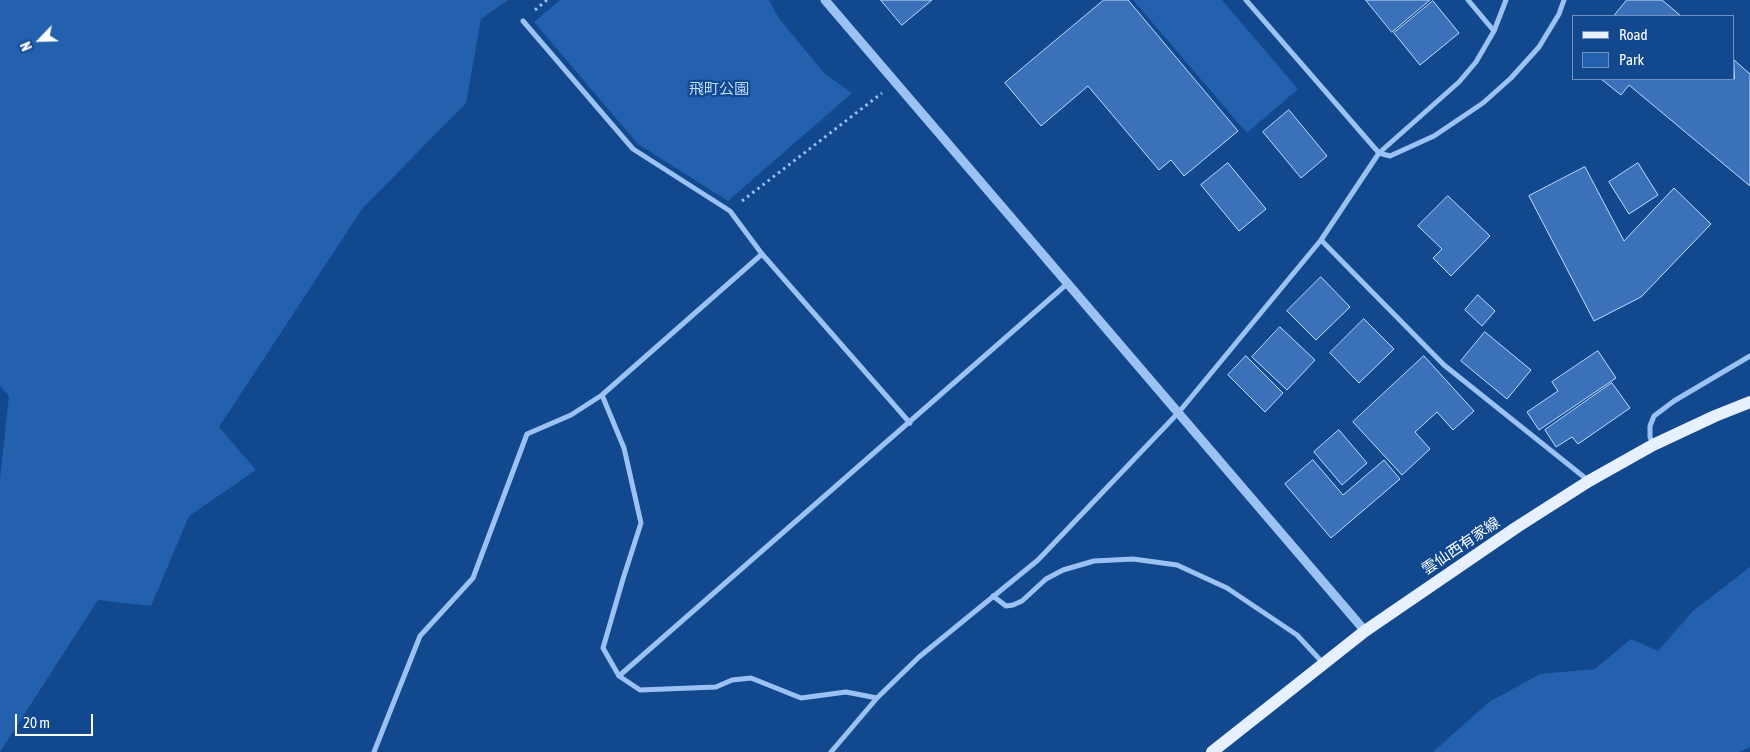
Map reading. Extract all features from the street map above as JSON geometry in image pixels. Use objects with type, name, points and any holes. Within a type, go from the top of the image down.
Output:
[{"type":"main road","name":"雲仙西有家線","points":[[1212,752],[1365,631],[1589,481],[1653,445],[1750,402]]},
{"type":"street","points":[[825,0],[1365,631]]},
{"type":"street","points":[[1246,0],[1379,153],[1390,156],[1427,140],[1483,103],[1511,78],[1539,47],[1559,14],[1564,0]]},
{"type":"street","points":[[1468,0],[1494,31]]},
{"type":"street","points":[[831,752],[877,698],[919,657],[1038,560],[1179,412],[1321,240],[1379,153],[1459,82],[1476,62],[1494,31],[1506,0]]},
{"type":"street","points":[[523,21],[633,149],[730,211],[762,254],[910,423]]},
{"type":"street","points":[[1321,240],[1444,366],[1589,481]]},
{"type":"street","points":[[374,752],[420,636],[473,578],[527,434],[571,415],[602,395],[762,254]]},
{"type":"street","points":[[619,676],[1068,283]]},
{"type":"street","points":[[1653,445],[1650,437],[1650,426],[1654,416],[1674,401],[1750,356]]},
{"type":"street","points":[[602,395],[624,448],[641,523],[603,648],[619,676],[640,690],[716,687],[732,680],[750,678],[802,698],[846,692],[877,698]]},
{"type":"street","points":[[993,596],[1006,606],[1013,606],[1022,601],[1046,579],[1063,570],[1094,561],[1133,559],[1177,565],[1226,588],[1297,635],[1323,664]]},
{"type":"path","points":[[730,211],[867,105]]},
{"type":"green space","points":[[0,0],[508,0],[481,19],[466,103],[362,209],[219,427],[256,470],[189,516],[151,606],[98,600],[0,752],[0,479],[9,396],[0,386]]},
{"type":"green space","name":"飛町公園","points":[[560,0],[769,0],[778,17],[824,73],[852,93],[728,201],[638,144],[534,22]]},
{"type":"green space","points":[[1133,0],[1222,0],[1298,89],[1247,133]]},
{"type":"green space","points":[[1750,567],[1750,747],[1739,752],[1433,752],[1489,702],[1540,674],[1595,669],[1631,639],[1658,651],[1693,611]]},
{"type":"building","points":[[881,0],[932,0],[902,25]]},
{"type":"building","points":[[1104,0],[1128,0],[1238,131],[1184,176],[1171,160],[1159,170],[1088,86],[1041,126],[1005,83]]},
{"type":"building","points":[[1366,0],[1430,0],[1392,32]]},
{"type":"building","points":[[1627,0],[1662,0],[1680,15],[1615,15]]},
{"type":"building","points":[[1433,1],[1459,33],[1420,65],[1394,33]]},
{"type":"building","points":[[1735,61],[1750,74],[1750,186],[1629,85],[1621,95],[1602,80],[1735,80]]},
{"type":"building","points":[[1289,110],[1327,156],[1301,178],[1263,132]]},
{"type":"building","points":[[1228,163],[1266,209],[1239,231],[1201,185]]},
{"type":"building","points":[[1638,163],[1658,195],[1629,214],[1609,182]]},
{"type":"building","points":[[1585,167],[1624,241],[1674,188],[1711,224],[1641,297],[1594,321],[1529,196]]},
{"type":"building","points":[[1448,196],[1490,236],[1451,276],[1433,258],[1442,249],[1418,226]]},
{"type":"building","points":[[1321,277],[1350,307],[1316,340],[1287,311]]},
{"type":"building","points":[[1478,295],[1495,311],[1482,326],[1465,310]]},
{"type":"building","points":[[1364,319],[1394,349],[1359,383],[1330,353]]},
{"type":"building","points":[[1280,327],[1315,360],[1287,390],[1252,357]]},
{"type":"building","points":[[1485,332],[1531,370],[1507,399],[1461,361]]},
{"type":"building","points":[[1598,351],[1616,378],[1539,430],[1527,412],[1558,391],[1552,382]]},
{"type":"building","points":[[1246,356],[1283,393],[1265,412],[1228,375]]},
{"type":"building","points":[[1424,356],[1474,411],[1453,430],[1437,412],[1415,432],[1430,449],[1402,475],[1353,422]]},
{"type":"building","points":[[1612,383],[1630,408],[1578,444],[1572,437],[1556,447],[1545,430]]},
{"type":"building","points":[[1339,430],[1367,463],[1342,485],[1314,452]]},
{"type":"building","points":[[1313,460],[1343,495],[1384,460],[1400,479],[1331,538],[1285,484]]}]
